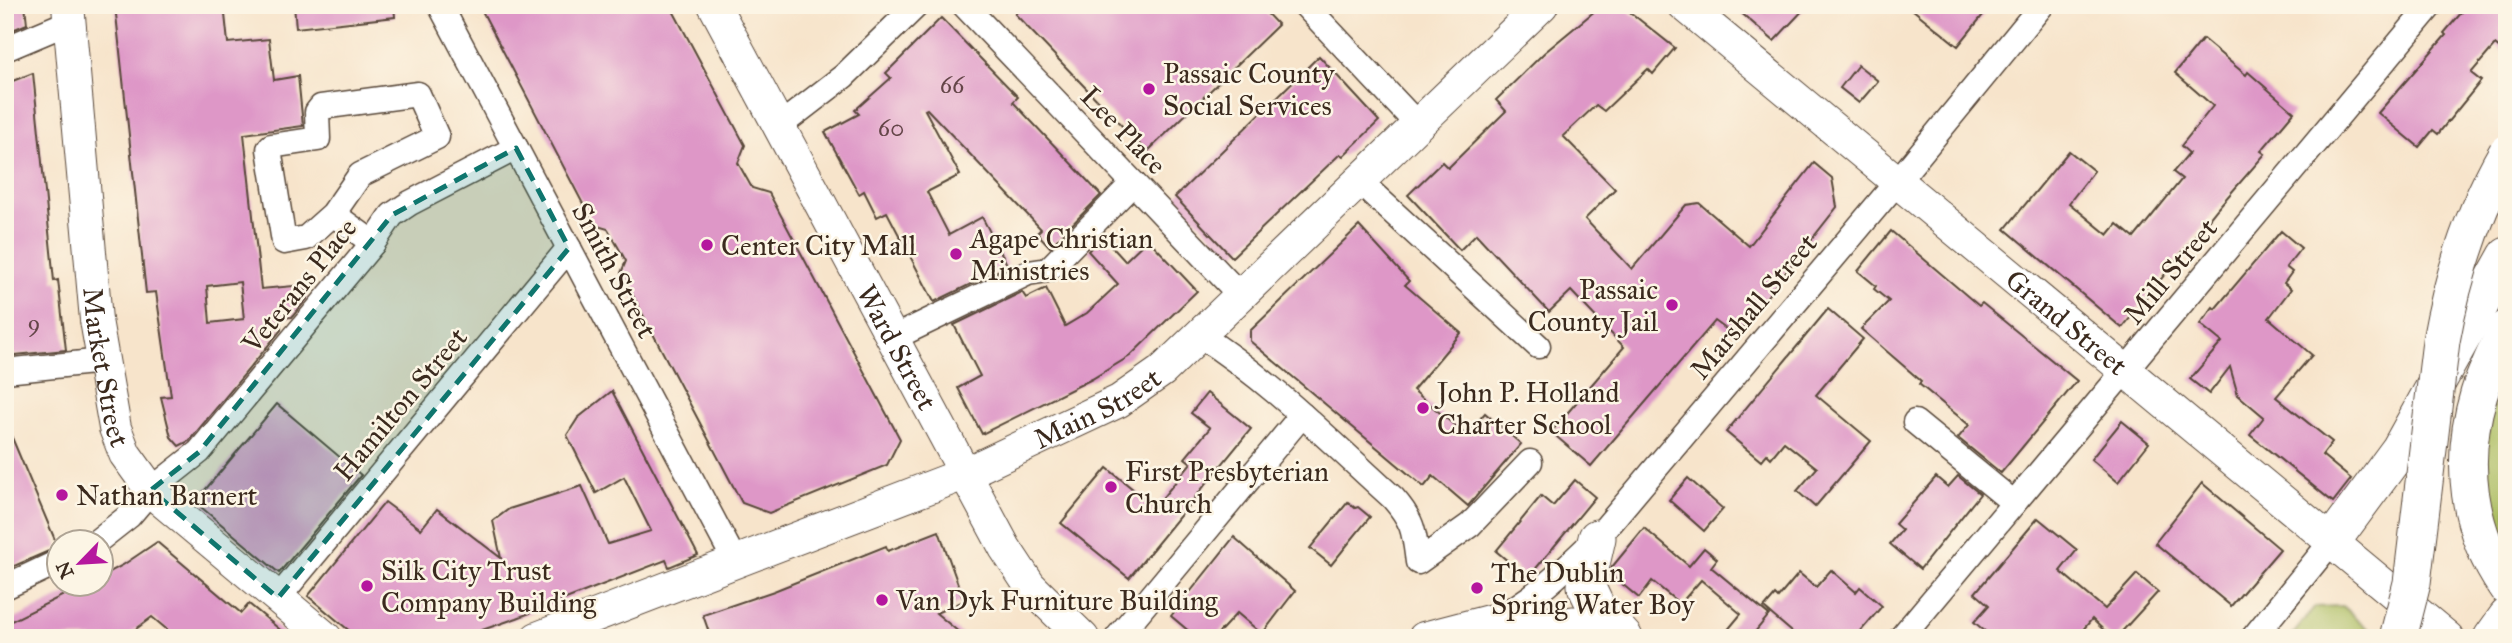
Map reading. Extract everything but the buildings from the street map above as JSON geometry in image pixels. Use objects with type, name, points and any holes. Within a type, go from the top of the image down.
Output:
[{"type":"highway","points":[[2398,638],[2412,583],[2448,303],[2469,232],[2507,153]]},
{"type":"highway","points":[[2332,541],[2400,449],[2507,256]]},
{"type":"highway","points":[[2507,329],[2479,392],[2470,430],[2468,455],[2472,506],[2479,531],[2488,555],[2507,587]]},
{"type":"highway","points":[[1597,538],[1586,586],[1596,607],[1624,638]]},
{"type":"highway","points":[[2492,638],[2507,617]]},
{"type":"highway","points":[[1573,625],[1609,638]]},
{"type":"main road","name":"Ward Street","points":[[714,5],[1005,548],[1030,586],[1083,638]]},
{"type":"main road","name":"Main Street","points":[[537,638],[964,474],[1139,389],[1162,371],[1542,5]]},
{"type":"main road","name":"Grand Street","points":[[1684,5],[2448,638]]},
{"type":"main road","name":"Market Street","points":[[69,14],[96,320],[115,428],[125,454],[151,490],[326,638]]},
{"type":"main road","points":[[1424,638],[1489,621],[1518,618],[1573,625]]},
{"type":"street","name":"Smith Street","points":[[440,5],[736,563]]},
{"type":"street","points":[[778,127],[844,76],[917,5]]},
{"type":"street","name":"Lee Place","points":[[964,5],[1240,295]]},
{"type":"street","points":[[1305,5],[1418,125]]},
{"type":"street","name":"Marshall Street","points":[[1489,621],[1529,600],[1597,538],[1897,182],[2042,5]]},
{"type":"street","name":"Mill Street","points":[[1901,638],[2431,5]]},
{"type":"street","points":[[5,49],[69,14]]},
{"type":"street","points":[[418,94],[437,138],[360,175],[333,214],[306,238],[284,242],[271,162],[271,146],[318,139],[317,112],[321,107],[418,94]]},
{"type":"street","name":"Veterans Place","points":[[113,528],[129,516],[151,490],[199,452],[373,243],[392,215],[516,148]]},
{"type":"street","points":[[1359,181],[1538,346]]},
{"type":"street","points":[[891,339],[1028,273],[1048,270],[1133,183]]},
{"type":"street","points":[[333,214],[373,243]]},
{"type":"street","name":"Hamilton Street","points":[[278,598],[569,248]]},
{"type":"street","points":[[1199,335],[1222,349],[1302,415],[1393,498],[1413,527],[1418,562],[1470,525],[1530,462]]},
{"type":"street","points":[[5,371],[103,360]]},
{"type":"street","points":[[1117,638],[1302,415]]},
{"type":"street","points":[[1916,422],[2014,503]]},
{"type":"street","points":[[2253,638],[2332,541]]},
{"type":"street","points":[[5,587],[46,568]]},
{"type":"highlighted area","points":[[516,148],[569,248],[278,598],[151,490],[199,452],[392,215]]},
{"type":"green space","points":[[2507,375],[2507,564],[2484,518],[2486,420]]},
{"type":"green space","points":[[2342,606],[2379,638],[2290,638],[2315,607]]},
{"type":"place","name":"Passaic County Social Services","points":[[1149,89]]},
{"type":"place","name":"Center City Mall","points":[[707,245]]},
{"type":"place","name":"Agape Christian Ministries","points":[[956,254]]},
{"type":"place","name":"Passaic County Jail","points":[[1672,305]]},
{"type":"place","name":"John P. Holland Charter School","points":[[1423,408]]},
{"type":"place","name":"First Presbyterian Church","points":[[1111,487]]},
{"type":"place","name":"Nathan Barnert","points":[[62,495]]},
{"type":"place","name":"Silk City Trust Company Building","points":[[367,586]]},
{"type":"place","name":"The Dublin Spring Water Boy","points":[[1477,588]]},
{"type":"place","name":"Van Dyk Furniture Building","points":[[882,600]]}]
